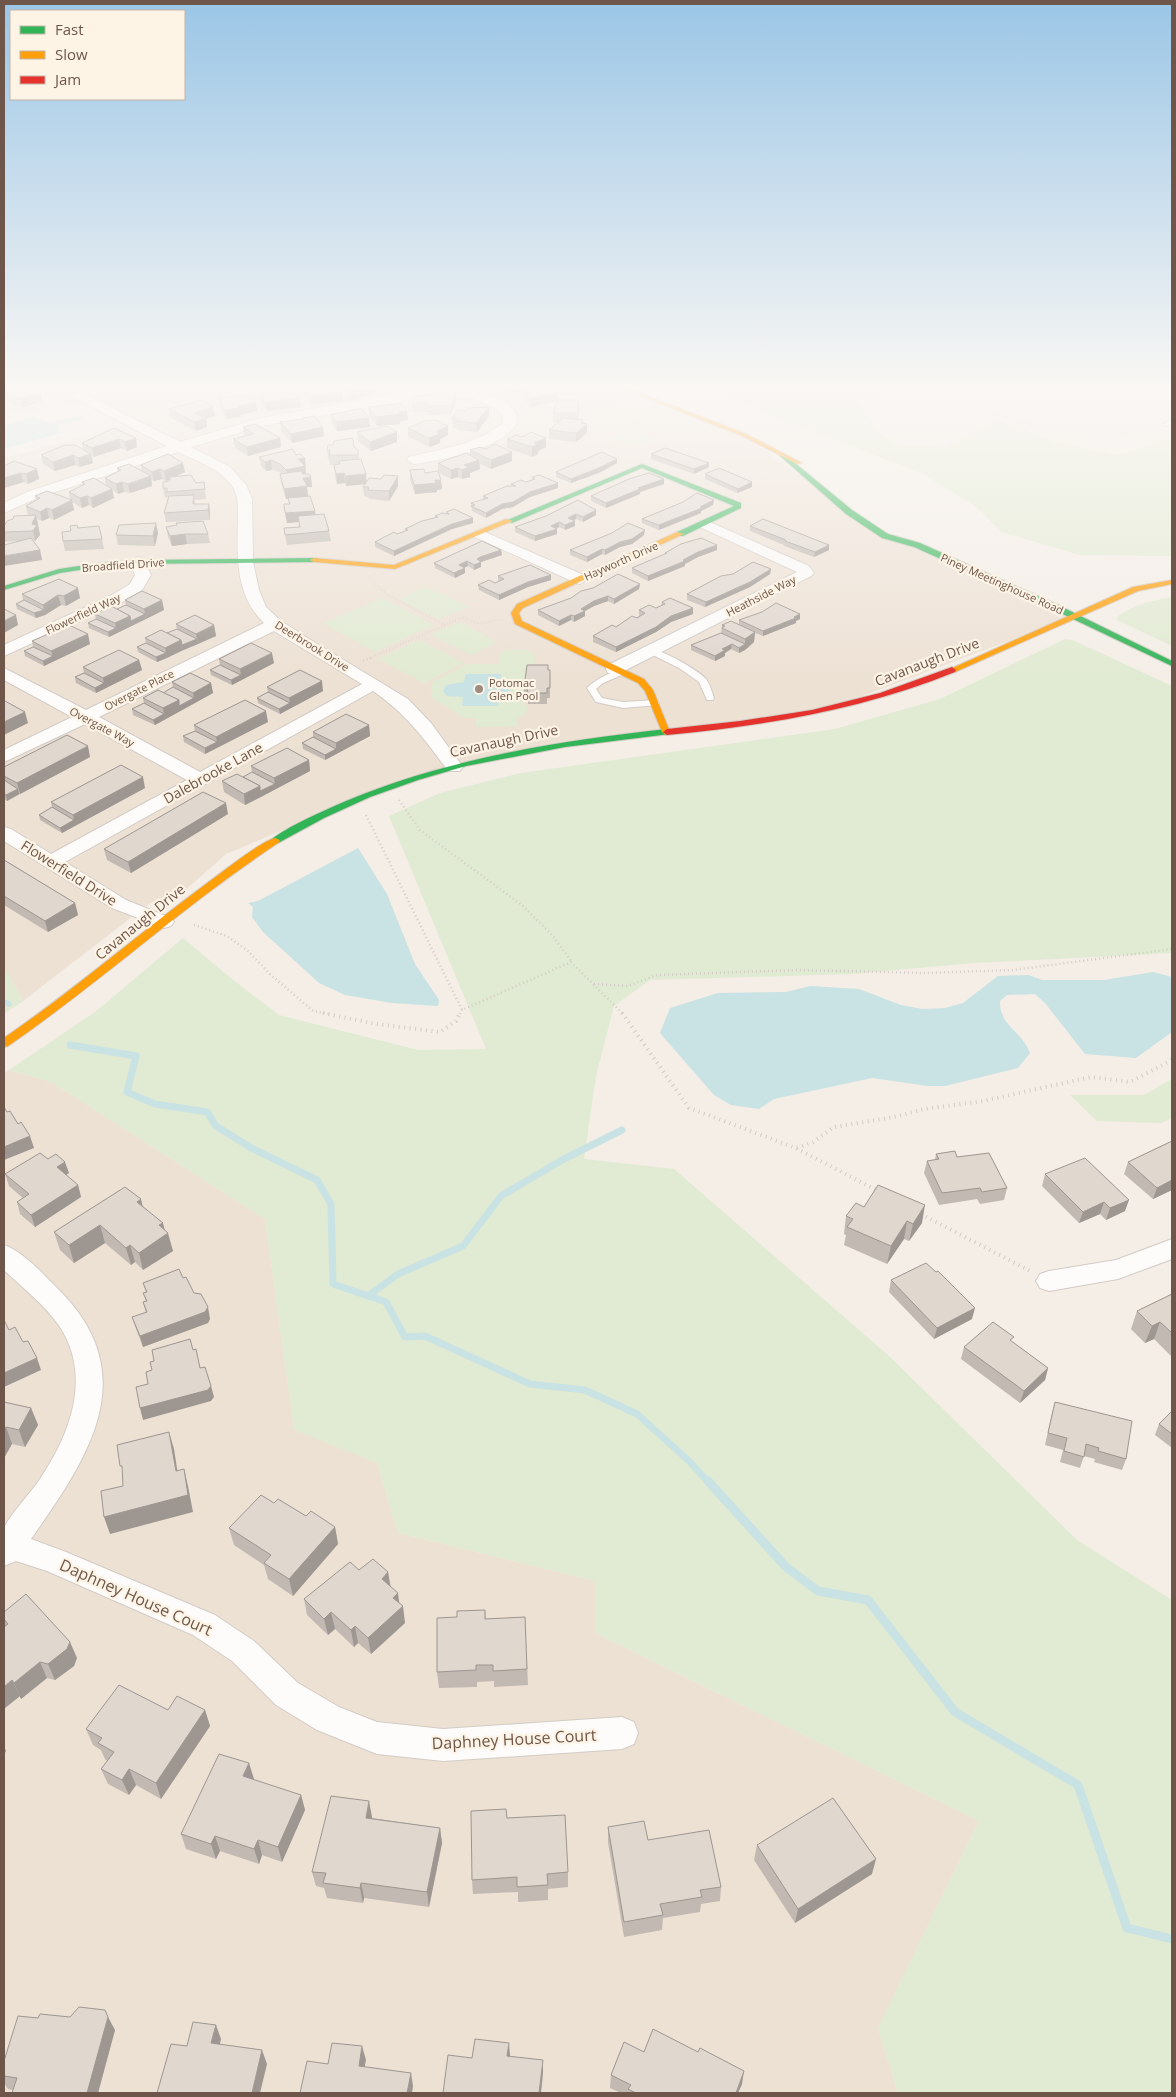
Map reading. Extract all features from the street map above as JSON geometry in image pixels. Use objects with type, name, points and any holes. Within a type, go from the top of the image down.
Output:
[{"type":"street","points":[[4,509],[32,494],[63,484]]},
{"type":"street","name":"Deerbrook Drive","points":[[238,484],[245,499],[245,562],[251,590],[259,609],[275,624],[402,703],[425,727],[454,767]]},
{"type":"street","points":[[245,562],[303,559],[376,566],[405,564],[599,484]]},
{"type":"street","name":"Hayworth Drive","points":[[518,622],[515,613],[520,606],[737,508],[738,505],[686,484]]},
{"type":"street","name":"Piney Meetinghouse Road","points":[[816,484],[849,512],[885,536],[917,545],[1074,616],[1136,589],[1172,582]]},
{"type":"street","name":"Piney Meetinghouse Road","points":[[832,484],[917,545]]},
{"type":"street","name":"Heathside Way","points":[[618,671],[652,651],[806,573],[804,568],[705,524]]},
{"type":"street","points":[[480,534],[580,579]]},
{"type":"street","name":"Broadfield Drive","points":[[4,588],[59,571],[99,565],[138,562],[245,562]]},
{"type":"street","name":"Flowerfield Way","points":[[4,650],[118,598],[136,587],[143,575],[138,562]]},
{"type":"street","points":[[1074,616],[1172,664]]},
{"type":"street","name":"Cavanaugh Drive","points":[[4,1043],[84,988],[212,883],[261,849],[331,810],[393,784],[507,753],[567,743],[779,720],[814,714],[891,694],[1074,616]]},
{"type":"street","points":[[518,622],[640,682],[649,690],[666,732]]},
{"type":"street","name":"Overgate Place","points":[[4,757],[275,624]]},
{"type":"street","name":"Overgate Way","points":[[4,673],[201,780]]},
{"type":"street","name":"Dalebrooke Lane","points":[[51,862],[374,684]]},
{"type":"street","name":"Flowerfield Drive","points":[[4,833],[119,904],[164,922]]},
{"type":"street","points":[[1049,1280],[1108,1271],[1172,1249]]},
{"type":"street","points":[[4,1255],[70,1322],[84,1345],[92,1381],[88,1415],[73,1451],[6,1549]]},
{"type":"street","name":"Daphney House Court","points":[[6,1549],[55,1561],[204,1625],[243,1651],[287,1694],[328,1719],[377,1738],[443,1745],[622,1733]]},
{"type":"lane","points":[[652,651],[682,666],[703,681],[710,698]]},
{"type":"lane","points":[[618,671],[591,688],[599,700],[623,705],[654,703]]},
{"type":"path","points":[[376,566],[372,571],[372,581],[388,595],[445,625]]},
{"type":"path","points":[[347,668],[463,617],[479,624],[499,620],[518,622]]},
{"type":"path","points":[[399,800],[420,830],[523,906],[552,935],[572,962],[629,1020],[689,1108],[796,1148],[883,1194]]},
{"type":"path","points":[[366,814],[462,1010]]},
{"type":"path","points":[[194,925],[226,936],[248,950],[305,1005],[324,1015],[440,1032],[456,1021],[462,1010],[572,962]]},
{"type":"path","points":[[572,962],[594,984],[615,988],[637,984],[657,975],[798,970],[924,973],[1013,970],[1172,950]]},
{"type":"path","points":[[796,1148],[813,1142],[834,1127],[894,1118],[924,1109],[983,1100],[1091,1077],[1130,1082],[1172,1060]]},
{"type":"path","points":[[918,1212],[1049,1280]]},
{"type":"shaded area","points":[[4,484],[812,484],[885,536],[1073,617],[814,714],[567,743],[393,784],[226,854],[179,896],[150,903],[23,1001],[4,967]]},
{"type":"shaded area","points":[[9,1070],[51,1082],[265,1219],[294,1429],[377,1463],[398,1533],[595,1581],[595,1633],[979,1821],[878,2028],[898,2093],[4,2093],[4,1073]]},
{"type":"green space","points":[[939,484],[1172,484],[1172,556],[1080,555],[1002,532],[975,506]]},
{"type":"green space","points":[[425,587],[470,607],[438,619],[399,599]]},
{"type":"green space","points":[[1172,597],[1172,646],[1117,620],[1118,616],[1137,606]]},
{"type":"green space","points":[[383,598],[434,625],[375,652],[323,623]]},
{"type":"green space","points":[[460,622],[497,642],[472,655],[430,634]]},
{"type":"green space","points":[[1065,639],[1075,641],[1172,686],[1172,953],[974,963],[852,974],[650,980],[614,1006],[596,1076],[584,1159],[674,1169],[889,1356],[1077,1540],[1172,1600],[1172,2093],[898,2093],[878,2028],[979,1821],[595,1633],[595,1581],[398,1533],[377,1463],[294,1430],[265,1219],[51,1082],[9,1070],[95,1012],[183,938],[279,1015],[418,1050],[486,1049],[389,816],[440,793],[521,773],[835,729],[940,699]]},
{"type":"green space","points":[[419,640],[464,663],[424,683],[378,659]]},
{"type":"green space","name":"Potomac Glen Pool","points":[[524,649],[535,654],[534,667],[527,677],[524,705],[527,706],[526,714],[517,718],[517,726],[476,727],[476,718],[464,718],[431,697],[432,682],[467,664],[499,664],[499,653],[508,650]]},
{"type":"green space","points":[[4,967],[23,1001],[4,1014]]},
{"type":"green space","points":[[1172,1079],[1172,1118],[1161,1123],[1097,1121],[1070,1095],[1144,1095]]},
{"type":"water","points":[[466,674],[501,674],[500,683],[510,683],[509,696],[499,697],[498,706],[462,706],[463,697],[447,696],[443,691],[446,685],[464,682]]},
{"type":"water","points":[[358,848],[387,894],[415,964],[439,1000],[438,1006],[392,1003],[345,995],[319,983],[263,932],[252,917],[253,907],[248,903],[258,901]]},
{"type":"water","points":[[1153,972],[1172,977],[1172,1032],[1136,1058],[1085,1054],[1045,1003],[1035,994],[1007,995],[1000,1001],[1003,1017],[1027,1046],[1030,1053],[1018,1068],[945,1086],[928,1086],[872,1078],[774,1099],[759,1109],[731,1105],[714,1095],[660,1033],[670,1008],[718,993],[786,992],[810,986],[859,989],[901,1005],[922,1009],[945,1008],[963,1003],[998,976],[1029,975],[1042,980],[1104,980]]},
{"type":"building","points":[[85,484],[104,484],[112,489],[91,498],[87,496],[80,498],[69,492]]},
{"type":"building","points":[[163,484],[204,484],[205,489],[167,492],[167,488],[163,488]]},
{"type":"building","points":[[283,484],[306,484],[307,486],[284,489]]},
{"type":"building","points":[[365,484],[393,484],[389,491],[368,490],[369,487],[363,487]]},
{"type":"building","points":[[511,484],[555,484],[530,492],[513,502],[502,504],[486,513],[471,506],[475,505],[471,503],[488,498],[483,496],[507,486],[516,486]]},
{"type":"building","points":[[618,484],[650,484],[606,503],[591,496]]},
{"type":"building","points":[[727,484],[748,484],[738,489]]},
{"type":"building","points":[[47,491],[72,500],[52,510],[47,508],[40,512],[26,506],[40,498],[35,496]]},
{"type":"building","points":[[697,493],[714,500],[700,507],[702,508],[659,525],[642,519],[683,502]]},
{"type":"building","points":[[194,495],[193,504],[209,504],[208,510],[164,513],[169,496]]},
{"type":"building","points":[[310,496],[315,511],[285,513],[284,504],[290,504],[288,498]]},
{"type":"building","points":[[578,500],[596,510],[583,517],[576,514],[568,518],[575,521],[565,525],[559,522],[551,526],[557,529],[535,536],[515,527],[546,516]]},
{"type":"building","points":[[454,509],[473,518],[452,524],[394,551],[375,542],[394,532],[397,534],[408,530],[405,529],[422,521],[438,517],[435,516],[442,513],[449,514],[446,512]]},
{"type":"building","points":[[324,514],[329,531],[285,535],[284,528],[300,527],[298,516]]},
{"type":"building","points":[[36,515],[32,524],[37,525],[33,531],[4,532],[4,525],[7,521],[13,519],[14,516]]},
{"type":"building","points":[[763,519],[829,545],[815,552],[750,526]]},
{"type":"building","points":[[203,521],[208,534],[170,536],[166,527],[177,525],[176,523]]},
{"type":"building","points":[[156,523],[153,536],[116,535],[119,525]]},
{"type":"building","points":[[628,523],[645,530],[632,539],[620,542],[605,550],[602,549],[587,557],[570,550],[612,533]]},
{"type":"building","points":[[77,525],[78,528],[99,526],[102,539],[63,541],[62,532],[71,531],[70,526]]},
{"type":"building","points":[[31,538],[40,550],[4,556],[4,545]]},
{"type":"building","points":[[701,538],[717,545],[648,576],[632,568],[667,553],[665,553],[681,544]]},
{"type":"building","points":[[482,541],[501,550],[480,557],[477,559],[481,562],[474,565],[467,561],[459,565],[465,568],[454,573],[434,563]]},
{"type":"building","points":[[753,562],[771,569],[750,582],[706,602],[687,594],[721,576],[733,574]]},
{"type":"building","points":[[530,565],[551,575],[528,582],[499,595],[478,585],[489,580],[495,583],[504,579],[498,576]]},
{"type":"building","points":[[618,574],[640,584],[614,599],[608,596],[594,601],[581,609],[585,611],[559,621],[538,610],[571,598],[581,591],[593,588]]},
{"type":"building","points":[[59,579],[78,588],[64,596],[58,595],[43,605],[22,594]]},
{"type":"building","points":[[142,591],[162,600],[144,609],[125,600]]},
{"type":"building","points":[[670,598],[693,608],[671,616],[656,627],[616,647],[593,636],[612,625],[616,627],[632,616],[637,618],[645,613],[639,610],[649,605],[656,608],[665,604],[662,602]]},
{"type":"building","points":[[24,600],[44,610],[34,613],[16,604]]},
{"type":"building","points":[[776,603],[800,614],[794,617],[796,618],[763,631],[739,620],[762,612]]},
{"type":"building","points":[[126,605],[145,614],[131,621],[130,616],[117,609]]},
{"type":"building","points":[[111,606],[130,616],[115,623],[95,614]]},
{"type":"building","points":[[4,609],[16,615],[4,621]]},
{"type":"building","points":[[195,615],[214,625],[196,634],[176,624]]},
{"type":"building","points":[[96,619],[116,628],[108,632],[88,623]]},
{"type":"building","points":[[731,621],[755,632],[745,639],[722,628],[725,626],[722,625]]},
{"type":"building","points":[[69,625],[88,634],[51,651],[32,641]]},
{"type":"building","points":[[177,629],[197,639],[182,645],[181,640],[167,633]]},
{"type":"building","points":[[161,630],[181,640],[165,648],[145,638]]},
{"type":"building","points":[[721,633],[745,644],[739,648],[732,644],[722,649],[725,650],[715,656],[691,645]]},
{"type":"building","points":[[146,643],[166,653],[156,657],[137,647]]},
{"type":"building","points":[[251,643],[272,653],[240,669],[219,659]]},
{"type":"building","points":[[33,647],[53,656],[43,661],[24,651]]},
{"type":"building","points":[[119,650],[139,660],[103,678],[83,667]]},
{"type":"building","points":[[220,665],[241,675],[231,680],[210,670]]},
{"type":"building","points":[[527,665],[548,665],[548,670],[550,670],[550,688],[547,688],[547,693],[527,693],[528,688],[524,688]]},
{"type":"building","points":[[300,670],[322,681],[289,698],[267,687]]},
{"type":"building","points":[[84,673],[104,683],[95,688],[75,677]]},
{"type":"building","points":[[190,673],[211,683],[193,693],[172,682]]},
{"type":"building","points":[[173,687],[194,698],[179,706],[179,700],[163,693]]},
{"type":"building","points":[[158,690],[179,700],[163,708],[143,698]]},
{"type":"building","points":[[268,692],[290,703],[279,709],[257,698]]},
{"type":"building","points":[[245,700],[266,711],[216,737],[194,725]]},
{"type":"building","points":[[5,701],[25,712],[4,722]]},
{"type":"building","points":[[144,703],[164,714],[153,720],[132,709]]},
{"type":"building","points":[[346,714],[369,725],[336,743],[313,732]]},
{"type":"building","points":[[195,731],[217,742],[205,748],[183,736]]},
{"type":"building","points":[[67,735],[88,746],[17,783],[4,776],[4,767]]},
{"type":"building","points":[[313,737],[336,749],[325,755],[302,743]]},
{"type":"building","points":[[287,748],[309,760],[274,778],[251,766]]},
{"type":"building","points":[[121,765],[143,777],[73,815],[51,802]]},
{"type":"building","points":[[252,772],[275,784],[260,791],[260,786],[243,777]]},
{"type":"building","points":[[237,774],[260,786],[244,794],[222,781]]},
{"type":"building","points":[[4,780],[18,789],[6,795],[4,794]]},
{"type":"building","points":[[203,792],[226,803],[128,862],[104,849]]},
{"type":"building","points":[[52,807],[74,820],[60,828],[39,815]]},
{"type":"building","points":[[4,860],[75,903],[45,921],[4,896]]},
{"type":"building","points":[[4,1107],[7,1112],[10,1111],[18,1124],[21,1122],[30,1136],[4,1147]]},
{"type":"building","points":[[1172,1141],[1172,1180],[1157,1188],[1128,1162]]},
{"type":"building","points":[[955,1151],[957,1157],[989,1153],[1007,1188],[982,1192],[980,1188],[942,1193],[927,1161],[939,1159],[936,1154]]},
{"type":"building","points":[[40,1153],[48,1159],[56,1154],[65,1162],[57,1167],[78,1185],[31,1215],[17,1202],[29,1194],[5,1174]]},
{"type":"building","points":[[1085,1158],[1129,1200],[1110,1208],[1104,1202],[1083,1212],[1045,1174]]},
{"type":"building","points":[[878,1185],[925,1205],[913,1224],[907,1221],[891,1246],[847,1227],[853,1219],[846,1216],[856,1203],[864,1207]]},
{"type":"building","points":[[125,1187],[141,1199],[137,1202],[163,1223],[159,1225],[168,1233],[139,1253],[130,1245],[126,1248],[100,1225],[69,1245],[54,1232]]},
{"type":"building","points":[[926,1263],[936,1272],[938,1271],[975,1308],[937,1328],[891,1280]]},
{"type":"building","points":[[179,1269],[183,1278],[186,1277],[194,1293],[201,1294],[208,1307],[205,1312],[140,1336],[132,1317],[147,1312],[143,1302],[147,1301],[143,1293],[147,1292],[143,1283]]},
{"type":"building","points":[[1172,1294],[1172,1333],[1160,1322],[1152,1326],[1137,1311]]},
{"type":"building","points":[[4,1320],[9,1330],[15,1327],[23,1342],[28,1341],[37,1358],[4,1373]]},
{"type":"building","points":[[993,1322],[1014,1337],[1010,1340],[1048,1368],[1024,1391],[964,1347]]},
{"type":"building","points":[[190,1339],[193,1350],[196,1349],[200,1368],[205,1367],[211,1386],[208,1390],[140,1408],[136,1387],[148,1384],[146,1372],[152,1370],[150,1362],[154,1361],[152,1350]]},
{"type":"building","points":[[4,1402],[31,1408],[19,1430],[6,1427],[4,1430]]},
{"type":"building","points":[[1055,1402],[1132,1421],[1126,1459],[1098,1451],[1099,1448],[1086,1444],[1084,1457],[1064,1451],[1067,1438],[1048,1433]]},
{"type":"building","points":[[1172,1411],[1172,1434],[1159,1424]]},
{"type":"building","points":[[169,1432],[176,1471],[184,1469],[188,1495],[104,1517],[101,1491],[123,1486],[122,1466],[120,1466],[117,1445]]},
{"type":"building","points":[[261,1495],[274,1503],[278,1499],[306,1516],[311,1511],[335,1527],[289,1579],[264,1563],[271,1555],[229,1528]]},
{"type":"building","points":[[373,1559],[388,1572],[382,1579],[398,1593],[393,1598],[403,1606],[368,1638],[355,1626],[351,1630],[331,1612],[324,1619],[304,1599],[350,1562],[359,1570]]},
{"type":"building","points":[[26,1594],[70,1642],[67,1649],[48,1664],[40,1662],[14,1683],[12,1680],[4,1687],[4,1627],[8,1624],[4,1619],[4,1612]]},
{"type":"building","points":[[485,1610],[485,1619],[525,1617],[527,1669],[493,1671],[493,1665],[476,1665],[476,1670],[437,1672],[437,1618],[457,1617],[457,1611]]},
{"type":"building","points":[[119,1685],[168,1710],[177,1696],[205,1710],[156,1783],[129,1769],[122,1780],[101,1769],[114,1752],[98,1743],[102,1738],[86,1729]]},
{"type":"building","points":[[219,1754],[249,1763],[243,1776],[301,1795],[278,1847],[258,1840],[254,1849],[215,1836],[211,1844],[181,1834]]},
{"type":"building","points":[[331,1796],[369,1801],[366,1818],[440,1828],[427,1892],[361,1883],[360,1888],[323,1883],[326,1873],[312,1872]]},
{"type":"building","points":[[833,1798],[876,1859],[798,1909],[757,1845]]},
{"type":"building","points":[[506,1809],[507,1818],[565,1815],[568,1872],[547,1874],[548,1885],[517,1887],[517,1877],[472,1880],[471,1811]]},
{"type":"building","points":[[644,1821],[648,1840],[709,1830],[721,1887],[700,1890],[702,1897],[660,1904],[663,1915],[624,1922],[608,1827]]},
{"type":"building","points":[[79,2007],[105,2010],[108,2017],[87,2093],[12,2093],[17,2078],[4,2076],[4,2061],[18,2016],[38,2018],[40,2014],[70,2017]]},
{"type":"building","points":[[193,2022],[216,2025],[211,2043],[262,2050],[252,2093],[157,2093],[171,2044],[187,2046]]},
{"type":"building","points":[[653,2029],[698,2052],[700,2048],[744,2071],[736,2093],[636,2093],[628,2089],[631,2085],[611,2075],[624,2042],[644,2052]]},
{"type":"building","points":[[475,2039],[509,2043],[507,2056],[543,2060],[539,2093],[443,2093],[448,2055],[472,2058]]},
{"type":"building","points":[[332,2043],[362,2046],[359,2066],[411,2073],[407,2093],[300,2093],[307,2061],[328,2064]]},
{"type":"waterway","points":[[4,1002],[9,1004]]},
{"type":"waterway","points":[[70,1045],[136,1056],[127,1092],[155,1104],[207,1112],[216,1126],[253,1149],[317,1180],[331,1204],[333,1284],[368,1296]]},
{"type":"waterway","points":[[368,1296],[398,1274],[463,1246],[501,1196],[562,1160],[622,1130]]},
{"type":"waterway","points":[[368,1296],[386,1302],[405,1337],[425,1336],[530,1384],[585,1390],[637,1414],[689,1461],[709,1483]]},
{"type":"waterway","points":[[708,1481],[786,1567],[818,1591],[868,1600],[955,1712],[1078,1785],[1127,1928],[1172,1939]]},
{"type":"traffic: fast","points":[[509,521],[599,484]]},
{"type":"traffic: fast","points":[[680,534],[737,508],[738,505],[686,484]]},
{"type":"traffic: fast","points":[[816,484],[849,512],[885,536],[917,545],[1055,607],[1172,664]]},
{"type":"traffic: fast","points":[[4,588],[59,571],[99,565],[138,562],[314,560]]},
{"type":"traffic: fast","points":[[275,841],[320,816],[367,795],[415,778],[464,764],[565,744],[667,732]]},
{"type":"traffic: slow","points":[[314,560],[395,567],[509,521]]},
{"type":"traffic: slow","points":[[666,732],[649,690],[641,681],[518,622],[515,613],[520,606],[680,534]]},
{"type":"traffic: slow","points":[[952,670],[1136,589],[1172,582]]},
{"type":"traffic: slow","points":[[4,1043],[73,994],[206,889],[275,841]]},
{"type":"traffic: jam","points":[[667,732],[740,724],[812,713],[883,695],[952,670]]},
{"type":"place","name":"Potomac Glen Pool","points":[[479,689]]}]
